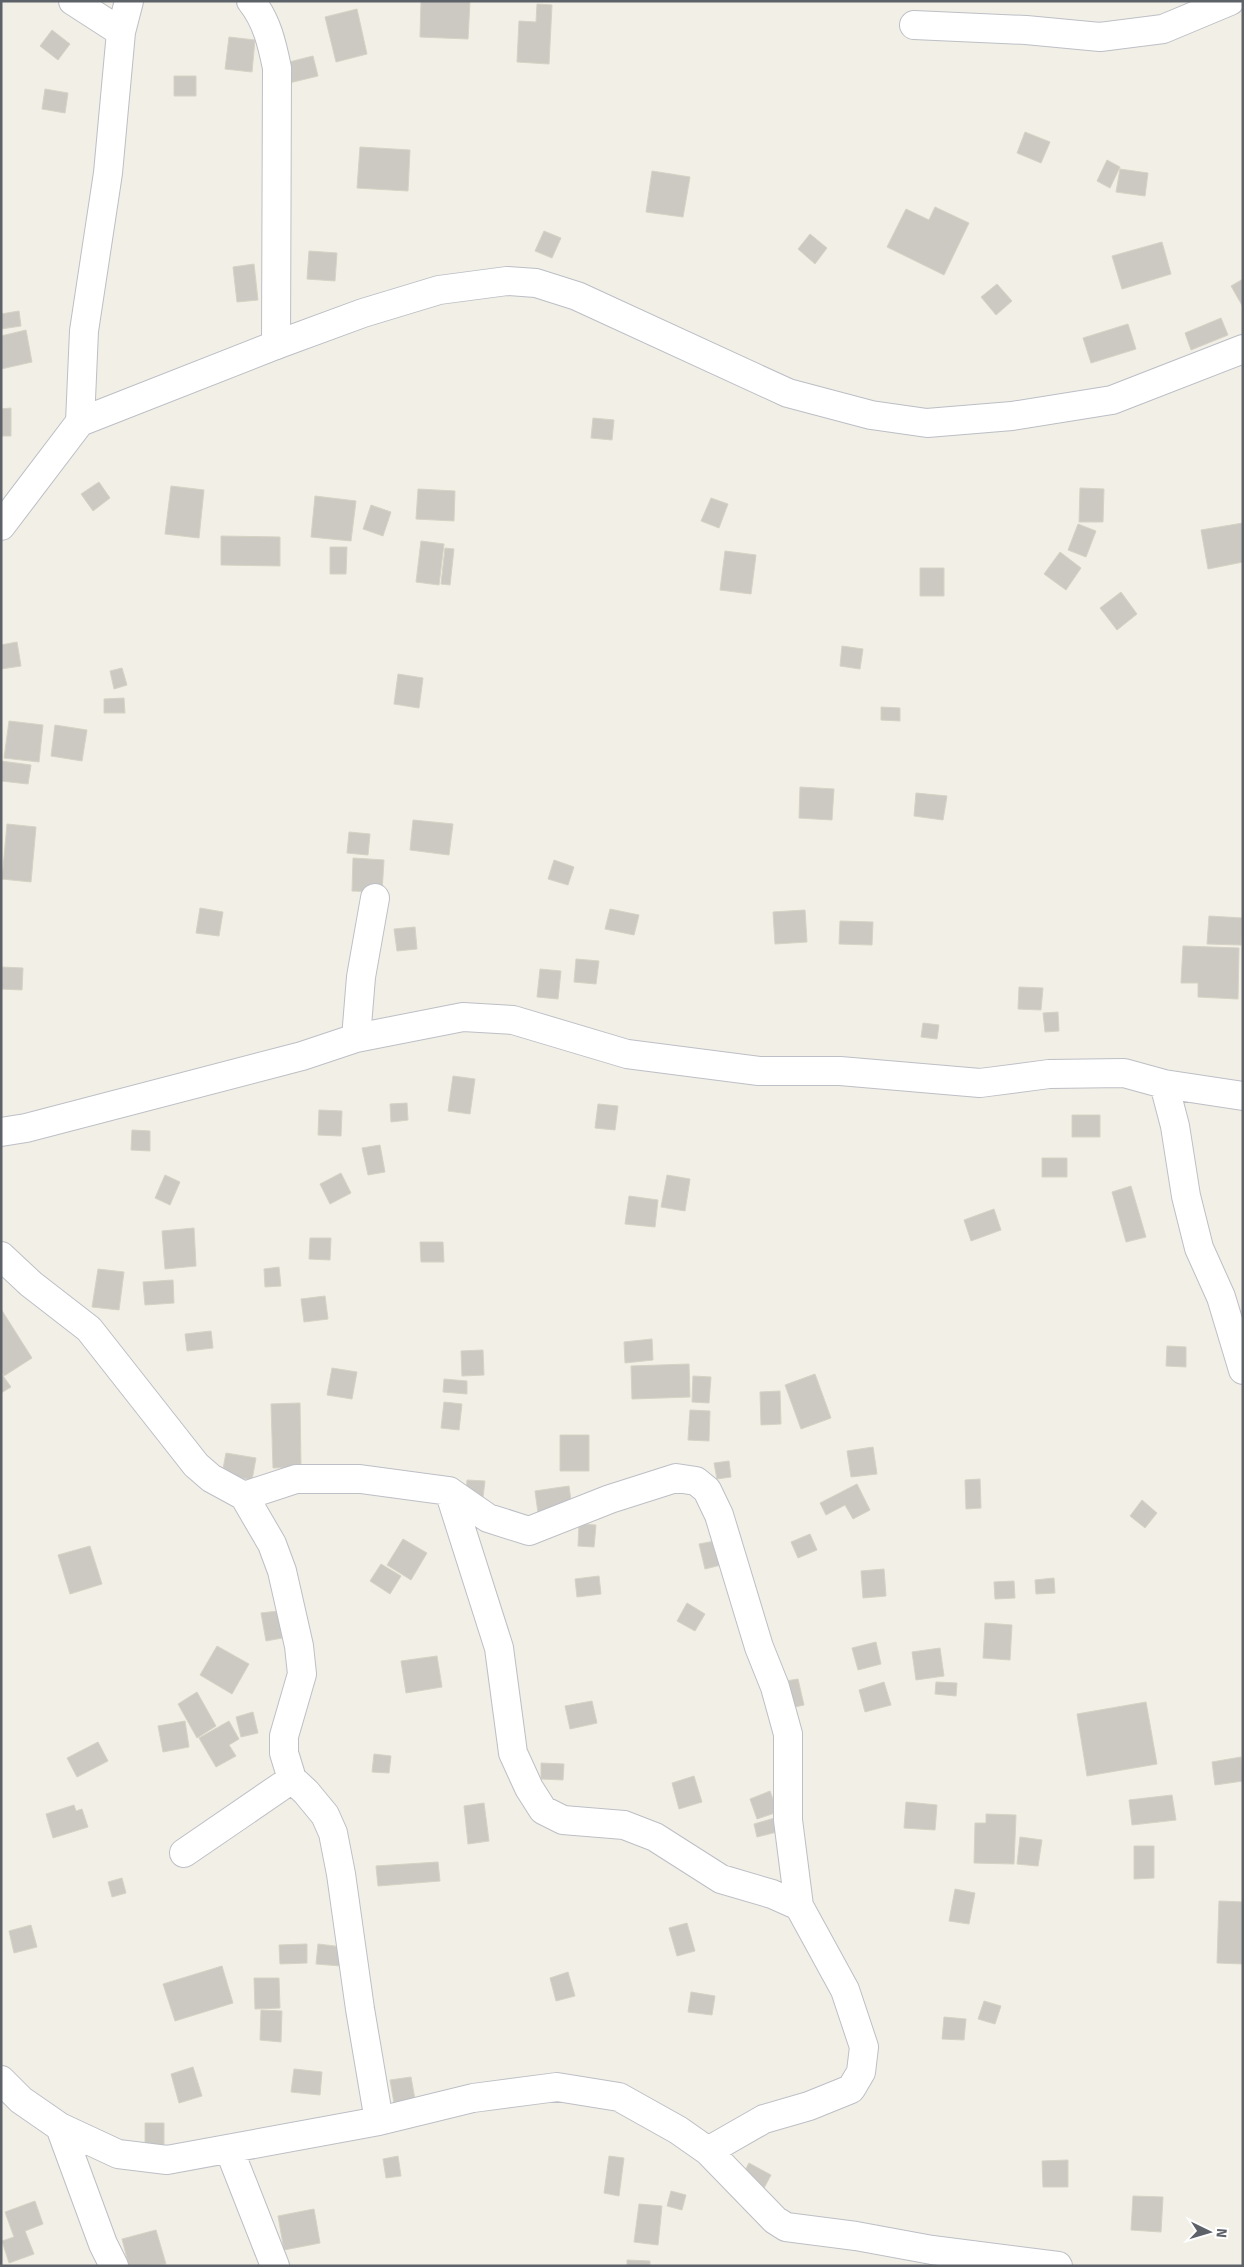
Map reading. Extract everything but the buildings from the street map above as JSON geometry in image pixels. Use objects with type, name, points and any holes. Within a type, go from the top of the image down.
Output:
[{"type":"street","points":[[73,1],[121,32]]},
{"type":"street","points":[[80,422],[84,331],[108,173],[121,32],[129,1]]},
{"type":"street","points":[[251,1],[262,16],[271,41],[277,68],[276,344]]},
{"type":"street","points":[[914,25],[1026,30],[1100,37],[1162,29],[1230,1]]},
{"type":"street","points":[[1,526],[80,422],[276,344],[439,290],[507,281],[536,283],[577,296],[788,393],[871,415],[926,423],[1012,416],[1112,400],[1243,350]]},
{"type":"street","points":[[356,1038],[360,977],[375,898]]},
{"type":"street","points":[[1,1132],[26,1128],[302,1056],[356,1038],[463,1016],[513,1020],[627,1054],[759,1071],[840,1071],[980,1083],[1049,1074],[1124,1073],[1164,1084],[1243,1096]]},
{"type":"street","points":[[1164,1084],[1175,1126],[1186,1196],[1199,1248],[1221,1297],[1243,1370]]},
{"type":"street","points":[[1,1256],[31,1284],[89,1329],[196,1465],[210,1478],[244,1496],[272,1544],[282,1571],[299,1646],[302,1674],[284,1736],[284,1753],[292,1779],[306,1792],[325,1815],[333,1832],[379,2121]]},
{"type":"street","points":[[244,1496],[296,1479],[360,1479],[449,1491],[488,1518],[529,1531],[610,1499],[676,1478],[696,1481],[707,1490],[719,1515],[759,1647],[775,1687],[788,1734],[788,1820],[799,1906],[845,1990],[864,2047],[861,2072],[851,2089],[809,2106],[764,2119],[708,2151]]},
{"type":"street","points":[[449,1491],[499,1648],[513,1754],[529,1788],[543,1810],[563,1820],[624,1825],[655,1838],[721,1879],[772,1894],[799,1906]]},
{"type":"street","points":[[184,1853],[292,1779]]},
{"type":"street","points":[[1,2080],[21,2100],[60,2127],[118,2154],[167,2160],[230,2150],[379,2121],[473,2098],[557,2087],[619,2097],[678,2130],[708,2151],[775,2220],[786,2227],[856,2236],[932,2250],[1058,2266]]},
{"type":"street","points":[[60,2127],[103,2244],[114,2266]]},
{"type":"street","points":[[230,2150],[275,2266]]}]
